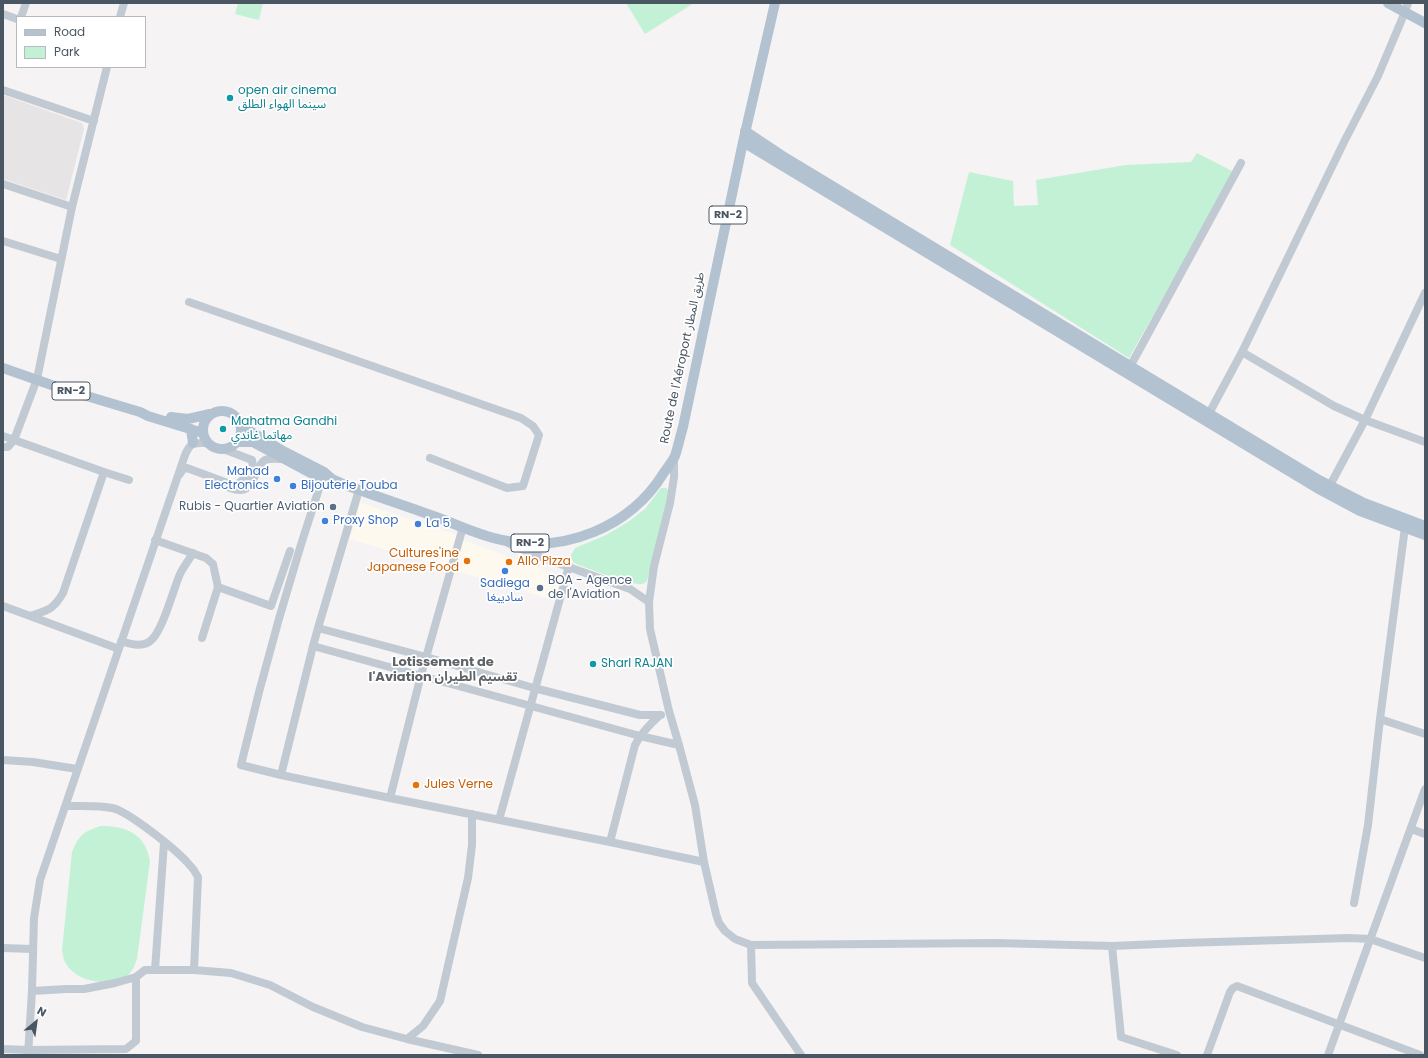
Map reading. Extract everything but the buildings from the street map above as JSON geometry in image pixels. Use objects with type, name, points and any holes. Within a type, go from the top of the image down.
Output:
[{"type":"main road","name":"Route de l'Aéroport طريق المطار","points":[[237,442],[253,442],[284,459],[359,490],[503,540],[539,544],[578,538],[614,523],[630,511],[658,483],[674,457],[683,427],[745,131],[775,3]]},
{"type":"main road","points":[[1388,3],[1407,8],[1425,23]]},
{"type":"main road","points":[[745,131],[949,262],[1328,490],[1360,511],[1425,535]]},
{"type":"main road","points":[[743,142],[949,262],[1131,365],[1207,417]]},
{"type":"main road","name":"RN-2","points":[[3,368],[203,433]]},
{"type":"main road","name":"RN-2","points":[[140,412],[146,411],[188,419],[217,411],[227,411],[236,417],[240,426]]},
{"type":"main road","points":[[210,414],[204,422],[203,433],[208,443],[214,448],[223,449],[233,446],[240,437],[240,426]]},
{"type":"main road","name":"Route de l'Aéroport طريق المطار","points":[[240,426],[326,477]]},
{"type":"main road","points":[[191,429],[193,443]]},
{"type":"main road","points":[[1328,490],[1425,526]]},
{"type":"street","points":[[21,16],[26,3]]},
{"type":"street","points":[[120,16],[124,3]]},
{"type":"street","points":[[1207,417],[1242,352],[1344,142],[1378,76],[1407,8]]},
{"type":"street","points":[[3,14],[16,18]]},
{"type":"street","points":[[3,447],[8,447],[14,440],[37,379],[72,207],[107,68]]},
{"type":"street","points":[[3,90],[94,121]]},
{"type":"street","points":[[1131,365],[1241,163]]},
{"type":"street","points":[[3,184],[72,207]]},
{"type":"street","points":[[3,241],[61,259]]},
{"type":"street","points":[[1328,490],[1365,420],[1425,293]]},
{"type":"street","points":[[189,302],[521,418],[533,426],[538,435],[522,486],[507,488],[430,458]]},
{"type":"street","points":[[1242,352],[1334,406],[1365,420],[1425,442]]},
{"type":"street","points":[[3,436],[129,480]]},
{"type":"street","points":[[29,1053],[32,991],[32,949],[34,918],[40,880],[187,450],[193,443],[208,443]]},
{"type":"street","points":[[179,474],[183,469],[187,468],[233,485],[237,485],[251,471],[253,466],[252,460],[223,449]]},
{"type":"street","points":[[674,457],[674,477],[670,502],[654,566],[649,602],[650,629],[668,711],[695,805],[704,862],[719,923],[725,931],[735,939],[751,945],[996,943],[1112,946],[1315,938],[1370,939],[1425,958]]},
{"type":"street","points":[[179,474],[185,471],[233,489],[243,489],[247,488],[254,480],[264,462],[267,460],[284,459]]},
{"type":"street","points":[[30,616],[48,611],[54,606],[63,593],[104,472]]},
{"type":"street","points":[[326,477],[262,679],[242,765],[281,775],[390,798],[704,862]]},
{"type":"street","points":[[281,775],[313,646],[359,490]]},
{"type":"street","points":[[390,798],[421,675],[463,527]]},
{"type":"street","points":[[1354,903],[1368,826],[1380,719],[1405,527]]},
{"type":"street","points":[[156,540],[206,558],[213,564],[218,587],[202,638]]},
{"type":"street","points":[[503,540],[538,556],[630,589],[649,602]]},
{"type":"street","points":[[218,587],[271,606],[290,551]]},
{"type":"street","points":[[3,606],[120,645],[142,644],[149,641],[157,633],[181,573],[193,553]]},
{"type":"street","points":[[499,820],[534,688],[569,566]]},
{"type":"street","points":[[318,628],[534,688],[640,715],[660,716]]},
{"type":"street","points":[[313,646],[640,736],[679,745]]},
{"type":"street","points":[[610,842],[635,745],[649,725],[668,711]]},
{"type":"street","points":[[1380,719],[1425,734]]},
{"type":"street","points":[[3,760],[34,762],[77,769]]},
{"type":"street","points":[[1328,1055],[1425,789]]},
{"type":"street","points":[[66,806],[111,807],[119,810],[164,842],[186,860],[193,868],[198,877],[194,970]]},
{"type":"street","points":[[407,1039],[423,1026],[440,1001],[468,878],[472,845],[472,814]]},
{"type":"street","points":[[1411,829],[1425,834]]},
{"type":"street","points":[[155,970],[164,842]]},
{"type":"street","points":[[751,945],[752,983],[801,1055]]},
{"type":"street","points":[[1112,946],[1121,1036],[1177,1055]]},
{"type":"street","points":[[3,948],[32,949]]},
{"type":"street","points":[[32,991],[84,989],[136,977],[145,970],[194,970],[231,973],[270,985],[313,1006],[362,1027],[478,1055]]},
{"type":"street","points":[[3,1049],[29,1053],[126,1049],[136,1041],[136,977]]},
{"type":"street","points":[[1207,1055],[1230,992],[1237,986],[1420,1055]]},
{"type":"shaded area","points":[[3,95],[82,123],[84,129],[66,200],[3,179]]},
{"type":"shaded area","points":[[361,500],[361,503],[458,535],[458,538],[564,577],[562,588],[551,595],[550,599],[350,539]]},
{"type":"green space","points":[[238,3],[263,3],[259,20],[235,14]]},
{"type":"green space","points":[[626,3],[694,3],[645,34]]},
{"type":"green space","points":[[1197,153],[1234,172],[1129,358],[950,245],[969,172],[1013,181],[1014,206],[1038,205],[1036,180],[1126,165],[1191,162]]},
{"type":"green space","points":[[661,488],[666,488],[669,491],[667,506],[647,581],[643,584],[637,584],[608,576],[574,563],[571,559],[571,555],[575,548],[606,535],[628,522],[645,509]]},
{"type":"green space","points":[[100,826],[109,826],[133,833],[144,844],[150,861],[137,959],[133,969],[128,975],[121,979],[103,982],[85,979],[77,975],[65,962],[62,950],[72,852],[77,841],[82,835],[89,830]]},
{"type":"place","name":"open air cinema سينما الهواء الطلق","points":[[230,98]]},
{"type":"place","name":"Mahatma Gandhi مهاتما غاندي","points":[[223,429]]},
{"type":"place","name":"Mahad Electronics","points":[[277,479]]},
{"type":"place","name":"Bijouterie Touba","points":[[293,486]]},
{"type":"place","name":"Rubis - Quartier Aviation","points":[[333,507]]},
{"type":"place","name":"Proxy Shop","points":[[325,521]]},
{"type":"place","name":"La 5","points":[[418,524]]},
{"type":"place","name":"Cultures'ine Japanese Food","points":[[467,561]]},
{"type":"place","name":"Allo Pizza","points":[[509,562]]},
{"type":"place","name":"Sadiega سادييغا","points":[[505,571]]},
{"type":"place","name":"BOA - Agence de l'Aviation","points":[[540,588]]},
{"type":"place","name":"Sharl RAJAN","points":[[593,664]]},
{"type":"place","name":"Jules Verne","points":[[416,785]]},
{"type":"district","name":"Lotissement de l'Aviation تقسيم الطيران","points":[[443,670]]}]
